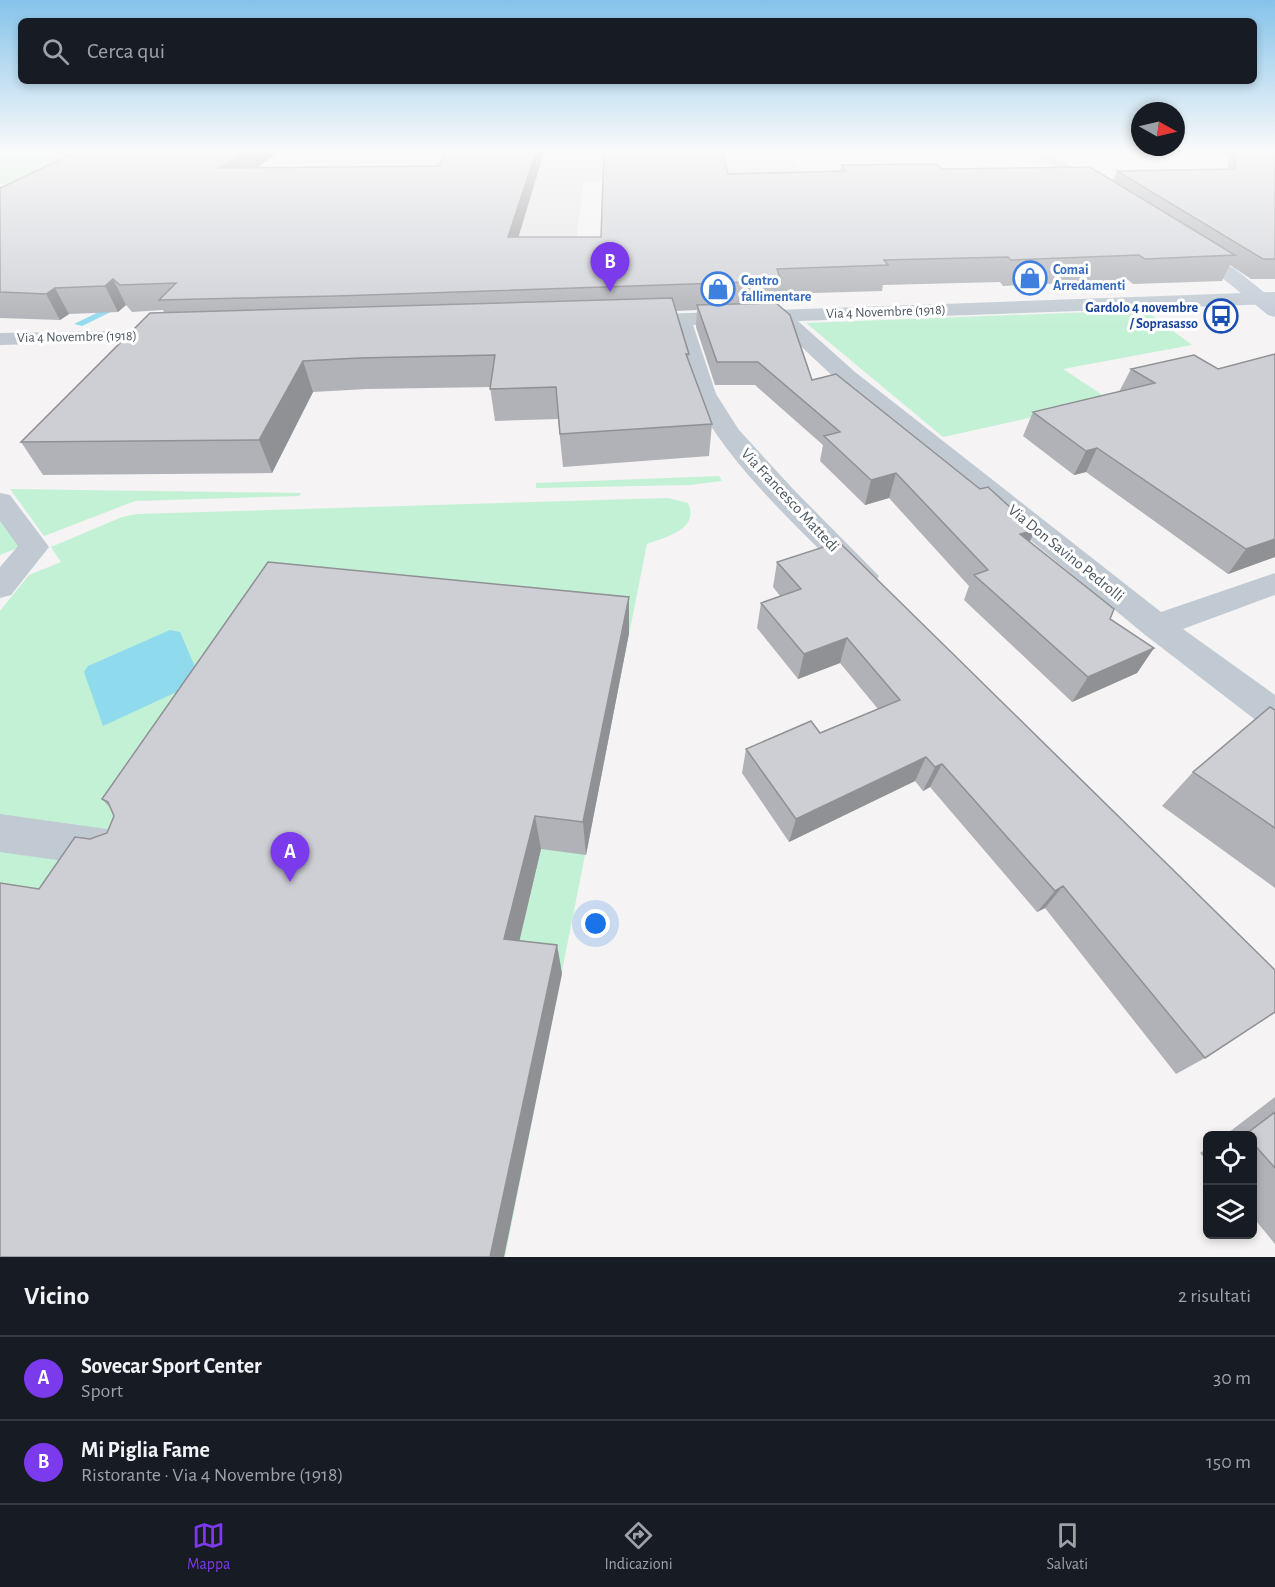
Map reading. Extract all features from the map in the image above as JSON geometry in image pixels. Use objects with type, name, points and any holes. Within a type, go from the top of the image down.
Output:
[{"type":"street","points":[[1174,238],[1271,300]]},
{"type":"street","name":"Via 4 Novembre (1918)","points":[[610,322],[1271,300]]},
{"type":"street","name":"Via 4 Novembre (1918)","points":[[1161,302],[1217,309],[1275,322]]},
{"type":"street","name":"Via Don Savino Pedrolli","points":[[780,316],[847,377],[1156,626],[1275,715]]},
{"type":"street","name":"Via Francesco Mattedi","points":[[681,319],[704,394],[729,434],[783,495],[884,596]]},
{"type":"street","name":"Via 4 Novembre (1918)","points":[[0,339],[195,335]]},
{"type":"street","points":[[0,501],[34,547],[0,587]]},
{"type":"street","points":[[1156,626],[1275,584]]},
{"type":"street","points":[[0,833],[121,850]]},
{"type":"shaded area","points":[[402,211],[580,211],[576,240],[413,240],[393,226]]},
{"type":"green space","points":[[1145,310],[1192,345],[1063,369],[1110,400],[943,437],[806,323]]},
{"type":"green space","points":[[719,476],[722,481],[690,485],[536,488],[536,483]]},
{"type":"green space","points":[[10,489],[301,493],[299,496],[135,501],[44,536]]},
{"type":"green space","points":[[668,498],[688,503],[689,520],[679,531],[647,544],[505,1257],[0,1257],[0,611],[29,575],[61,562],[51,547],[122,517],[137,514]]},
{"type":"green space","points":[[0,518],[20,547],[0,555]]},
{"type":"water","points":[[170,630],[180,632],[199,676],[194,684],[103,726],[84,672],[88,666]]},
{"type":"building","points":[[0,211],[517,211],[508,237],[601,237],[602,211],[1162,211],[1235,255],[1145,259],[1139,255],[1011,260],[1008,257],[884,260],[888,265],[777,269],[781,281],[337,296],[159,300],[176,283],[120,285],[113,279],[105,286],[55,288],[46,294],[0,292]]},
{"type":"building","points":[[1183,211],[1275,211],[1275,259],[1263,259]]},
{"type":"building","points":[[672,298],[689,354],[686,354],[712,424],[560,434],[556,387],[490,389],[495,355],[359,358],[303,361],[259,440],[21,442],[150,313]]},
{"type":"building","points":[[776,303],[790,315],[812,380],[836,374],[980,489],[988,487],[1035,530],[1020,534],[1114,609],[1110,619],[1154,648],[1088,677],[974,575],[988,570],[896,473],[871,480],[824,436],[840,432],[758,362],[717,362],[697,305]]},
{"type":"building","points":[[1275,354],[1275,539],[1246,549],[1097,448],[1086,451],[1033,412],[1155,383],[1131,369],[1194,355],[1218,369]]},
{"type":"building","points":[[839,542],[1275,970],[1275,1012],[1205,1058],[1063,886],[1055,891],[942,764],[935,767],[926,757],[796,819],[746,749],[811,721],[820,733],[900,700],[847,638],[804,654],[761,603],[801,589],[777,562]]},
{"type":"building","points":[[268,562],[629,597],[583,822],[535,816],[504,939],[557,945],[490,1257],[0,1257],[0,883],[39,889],[75,837],[90,839],[107,833],[114,816],[108,802],[102,799]]},
{"type":"building","points":[[1270,707],[1275,710],[1275,828],[1193,772]]},
{"type":"building","points":[[1275,1112],[1275,1168],[1257,1148],[1257,1131],[1250,1131]]},
{"type":"waterway","points":[[79,324],[120,305]]},
{"type":"place","name":"Comai Arredamenti","points":[[1030,278]]},
{"type":"place","name":"Centro fallimentare","points":[[718,289]]},
{"type":"place","name":"Mi Piglia Fame","points":[[610,292]]},
{"type":"place","name":"Gardolo 4 novembre / Soprasasso","points":[[1221,316]]},
{"type":"place","name":"Sovecar Sport Center","points":[[290,882]]}]
